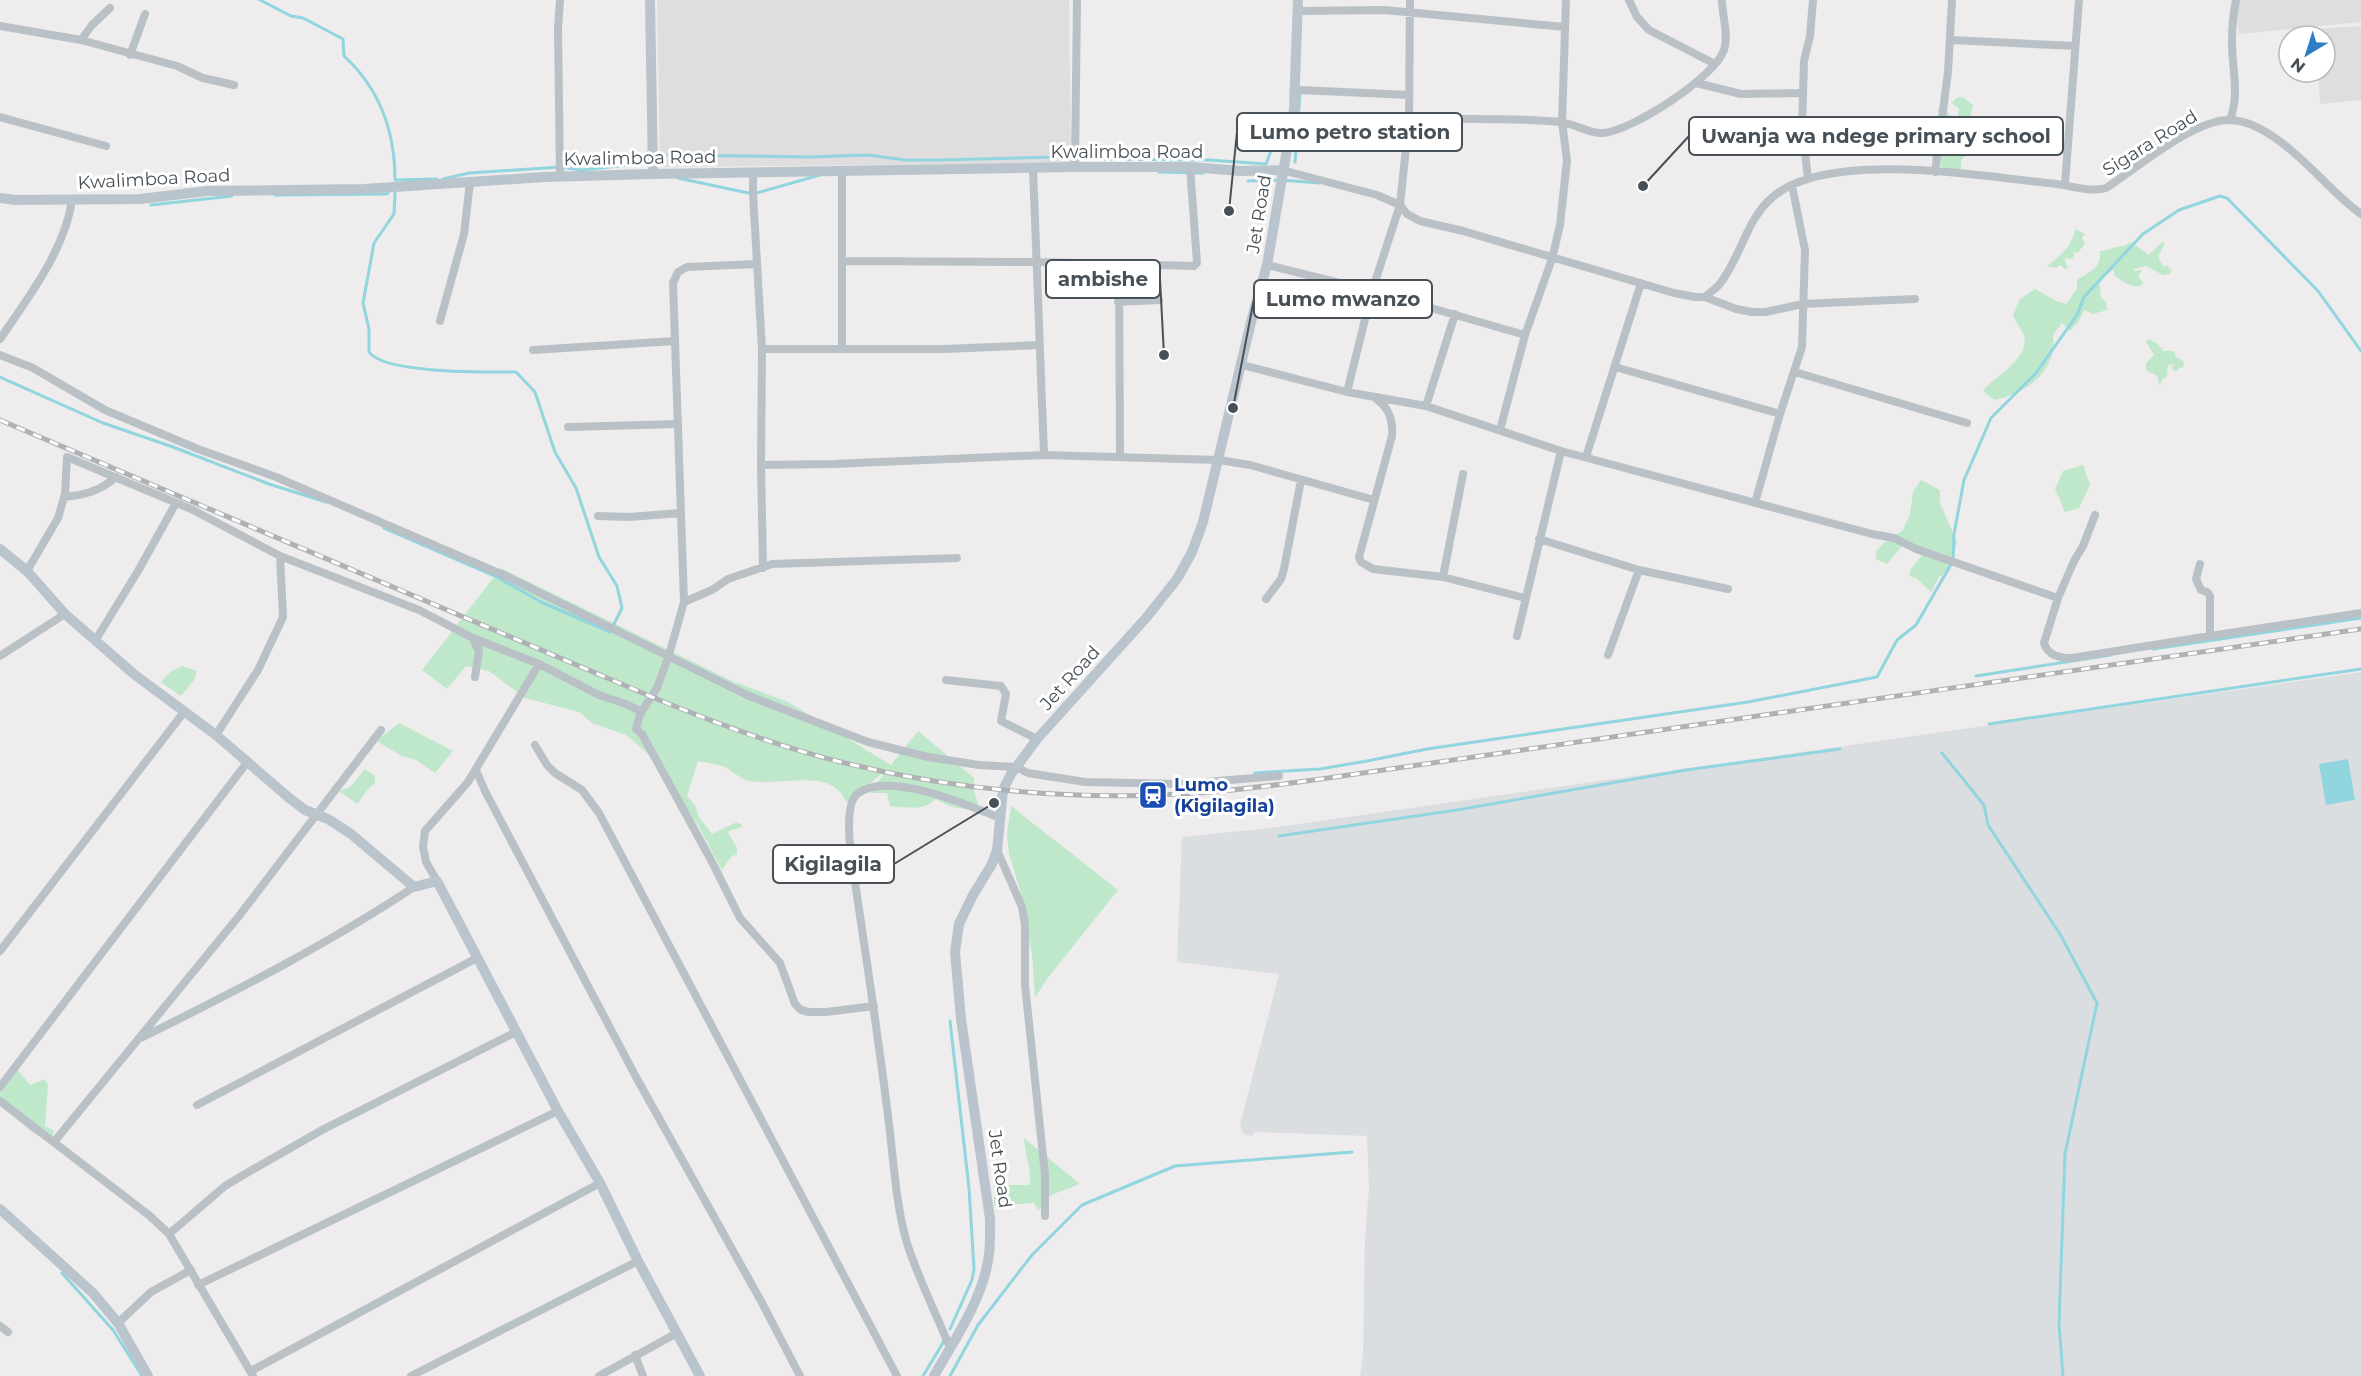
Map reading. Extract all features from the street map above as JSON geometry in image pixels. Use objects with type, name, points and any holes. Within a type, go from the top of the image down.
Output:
[{"type":"street","points":[[560,0],[558,28],[560,177]]},
{"type":"street","points":[[650,0],[653,174]]},
{"type":"street","points":[[1075,167],[1077,0]]},
{"type":"street","points":[[1347,392],[1372,291],[1400,205],[1409,119],[1410,0]]},
{"type":"street","points":[[1500,430],[1525,335],[1552,259],[1560,225],[1567,160],[1562,122],[1566,0]]},
{"type":"street","points":[[1629,0],[1637,17],[1649,30],[1715,64]]},
{"type":"street","points":[[1409,119],[1562,122],[1601,134],[1618,130],[1636,123],[1696,83],[1715,64],[1724,51],[1726,40],[1722,0]]},
{"type":"street","points":[[1808,179],[1802,127],[1804,61],[1810,36],[1813,0]]},
{"type":"street","points":[[1935,172],[1951,39],[1952,0]]},
{"type":"street","points":[[2065,184],[2079,0]]},
{"type":"street","points":[[2230,120],[2236,93],[2232,45],[2236,0]]},
{"type":"street","points":[[1298,5],[1410,12],[1566,27]]},
{"type":"street","name":"Jet Road","points":[[934,1376],[966,1320],[982,1283],[990,1243],[990,1219],[961,1019],[955,952],[959,924],[965,909],[992,864],[1004,790],[1016,767],[1037,740],[1146,618],[1177,579],[1192,552],[1203,522],[1267,265],[1294,109],[1298,5]]},
{"type":"street","points":[[81,40],[92,25],[110,8]]},
{"type":"street","points":[[130,55],[145,14]]},
{"type":"street","points":[[0,26],[81,40],[177,66],[202,78],[234,85]]},
{"type":"street","points":[[1951,39],[2074,46]]},
{"type":"street","points":[[1696,83],[1741,93],[1803,93]]},
{"type":"street","points":[[1294,93],[1300,90],[1409,95]]},
{"type":"street","points":[[0,117],[106,146]]},
{"type":"street","name":"Sigara Road","points":[[1705,297],[1718,285],[1760,212],[1774,195],[1808,179],[1834,172],[1861,169],[1935,172],[2065,184],[2098,190],[2106,188],[2198,127],[2230,120],[2250,124],[2294,152],[2361,214]]},
{"type":"street","name":"Kwalimboa Road","points":[[0,198],[15,200],[141,199],[207,191],[364,189],[560,177],[653,174],[1075,167],[1282,170]]},
{"type":"street","points":[[842,261],[1194,266],[1197,264],[1191,167]]},
{"type":"street","points":[[1033,168],[1044,455]]},
{"type":"street","points":[[1282,170],[1377,195],[1400,205],[1407,214],[1420,221],[1463,231],[1674,293],[1705,297],[1752,312],[1766,312],[1802,304],[1915,299]]},
{"type":"street","points":[[842,171],[842,349]]},
{"type":"street","points":[[753,172],[762,349],[763,568]]},
{"type":"street","points":[[440,321],[464,234],[470,182]]},
{"type":"street","points":[[1755,503],[1780,414],[1802,348],[1805,250],[1792,185]]},
{"type":"street","points":[[0,339],[54,255],[70,216],[72,200]]},
{"type":"street","points":[[757,264],[687,267],[678,272],[673,283],[684,602],[657,688],[642,712],[636,729],[642,734],[681,804],[740,918],[780,963],[795,1004],[801,1010],[818,1012],[874,1006]]},
{"type":"street","points":[[1119,264],[1120,456]]},
{"type":"street","points":[[1267,265],[1372,291],[1525,335]]},
{"type":"street","points":[[1586,457],[1641,283]]},
{"type":"street","points":[[1118,302],[1159,300]]},
{"type":"street","points":[[1426,406],[1455,314]]},
{"type":"street","points":[[533,350],[675,341]]},
{"type":"street","points":[[762,349],[944,349],[1039,345]]},
{"type":"street","points":[[0,355],[33,368],[105,410],[198,449],[276,477],[497,572],[749,696],[868,742],[928,757],[979,765],[1016,767],[1028,773],[1054,778],[1106,783],[1182,784],[1279,776]]},
{"type":"street","points":[[1242,365],[1347,392],[1426,406],[1561,451],[1733,499],[1894,538],[1916,549],[2058,598]]},
{"type":"street","points":[[1615,367],[1780,414]]},
{"type":"street","points":[[1795,372],[1967,423]]},
{"type":"street","points":[[1374,397],[1385,405],[1391,416],[1392,436],[1359,557],[1361,562],[1373,568],[1443,577],[1525,598]]},
{"type":"street","points":[[568,427],[678,424]]},
{"type":"street","points":[[1516,636],[1561,451]]},
{"type":"street","points":[[761,465],[1044,455],[1219,460],[1250,465],[1374,500]]},
{"type":"street","points":[[27,571],[58,518],[64,497],[67,457],[176,503],[280,556],[418,610],[473,638],[539,664],[603,697],[627,704],[642,712]]},
{"type":"street","points":[[1443,577],[1463,474]]},
{"type":"street","points":[[64,497],[89,494],[103,488],[116,477]]},
{"type":"street","points":[[1266,599],[1281,579],[1284,569],[1301,480]]},
{"type":"street","points":[[95,641],[176,503]]},
{"type":"street","points":[[598,516],[629,517],[681,513]]},
{"type":"street","points":[[2095,515],[2084,546],[2074,561],[2058,598],[2043,643],[2052,654],[2062,658],[2361,612]]},
{"type":"street","points":[[1539,539],[1639,570],[1728,590]]},
{"type":"street","points":[[0,549],[27,571],[65,614],[95,641],[216,735],[288,797],[305,810],[340,826],[364,843],[414,887]]},
{"type":"street","points":[[216,735],[258,670],[283,617],[280,556]]},
{"type":"street","points":[[684,602],[712,590],[728,579],[772,564],[957,558]]},
{"type":"street","points":[[2200,564],[2196,579],[2201,590],[2210,596],[2210,636]]},
{"type":"street","points":[[1608,655],[1639,570]]},
{"type":"street","points":[[0,656],[65,614]]},
{"type":"street","points":[[473,638],[479,651],[475,677]]},
{"type":"street","points":[[539,664],[468,782],[425,831],[424,854],[516,1032],[600,1183],[638,1261],[700,1376]]},
{"type":"street","points":[[946,680],[1001,686],[1006,694],[1001,721],[1037,740]]},
{"type":"street","points":[[0,951],[184,712]]},
{"type":"street","points":[[54,1142],[318,814],[381,730]]},
{"type":"street","points":[[535,745],[547,765],[555,773],[582,790],[599,813],[897,1376]]},
{"type":"street","points":[[0,1087],[248,761]]},
{"type":"street","points":[[476,770],[489,800],[636,1077],[761,1300],[800,1376]]},
{"type":"street","points":[[950,1348],[907,1242],[900,1205],[874,1006],[850,851],[850,813],[855,796],[866,788],[893,785],[935,793],[1000,818]]},
{"type":"street","points":[[996,850],[1022,907],[1025,925],[1025,985],[1035,1083],[1040,1109],[1045,1174],[1045,1216]]},
{"type":"street","points":[[139,1039],[236,991],[342,932],[414,887],[437,881]]},
{"type":"street","points":[[197,1105],[477,958]]},
{"type":"street","points":[[170,1234],[225,1186],[322,1130],[516,1032]]},
{"type":"street","points":[[0,1101],[150,1216],[170,1234],[252,1373],[600,1183]]},
{"type":"street","points":[[198,1285],[558,1111]]},
{"type":"street","points":[[0,1209],[93,1293],[118,1323],[148,1376]]},
{"type":"street","points":[[411,1376],[638,1261]]},
{"type":"street","points":[[118,1323],[151,1292],[191,1270]]},
{"type":"street","points":[[0,1326],[8,1332]]},
{"type":"street","points":[[599,1376],[677,1333]]},
{"type":"street","points":[[635,1355],[643,1376]]},
{"type":"shaded area","points":[[657,0],[1069,0],[1071,163],[660,167]]},
{"type":"shaded area","points":[[2234,0],[2361,0],[2361,22],[2277,24],[2277,30],[2239,34]]},
{"type":"shaded area","points":[[2361,26],[2361,100],[2320,104],[2319,84],[2337,84],[2337,28]]},
{"type":"shaded area","points":[[2361,672],[2361,1376],[1360,1376],[1363,1356],[1365,1238],[1369,1188],[1367,1136],[1255,1132],[1252,1136],[1245,1135],[1242,1131],[1240,1125],[1279,974],[1177,962],[1182,837],[1278,827]]},
{"type":"green space","points":[[1958,97],[1963,97],[1973,105],[1968,127],[1954,137],[1945,151],[1948,156],[1958,148],[1966,155],[1961,160],[1961,169],[1954,169],[1947,173],[1932,158],[1944,122],[1937,110],[1947,110],[1949,115],[1958,117],[1959,108],[1951,103]]},
{"type":"green space","points":[[2075,229],[2085,234],[2082,238],[2085,243],[2078,253],[2075,252],[2072,259],[2064,258],[2068,268],[2064,269],[2061,265],[2055,268],[2047,266],[2069,246]]},
{"type":"green space","points":[[2131,242],[2149,255],[2162,242],[2165,243],[2158,257],[2164,267],[2166,265],[2172,270],[2170,274],[2163,275],[2146,266],[2133,269],[2142,270],[2138,277],[2143,282],[2141,286],[2137,286],[2123,282],[2114,275],[2114,271],[2111,271],[2099,281],[2101,298],[2106,302],[2107,310],[2093,314],[2084,310],[2079,321],[2070,331],[2062,323],[2053,335],[2050,360],[2037,379],[2017,392],[1994,400],[1983,391],[2017,360],[2022,352],[2024,336],[2013,315],[2020,299],[2035,289],[2066,304],[2077,289],[2077,280],[2097,266],[2100,251],[2124,246]]},
{"type":"green space","points":[[2149,339],[2158,344],[2163,351],[2174,351],[2176,357],[2183,361],[2184,367],[2179,368],[2176,372],[2172,369],[2173,364],[2168,365],[2167,376],[2162,380],[2160,386],[2157,376],[2146,370],[2146,363],[2154,355],[2146,342]]},
{"type":"green space","points":[[2083,465],[2090,485],[2079,508],[2065,512],[2055,489],[2063,471]]},
{"type":"green space","points":[[1921,480],[1940,490],[1940,503],[1957,542],[1950,569],[1939,577],[1931,592],[1916,578],[1909,576],[1911,569],[1922,555],[1903,545],[1887,564],[1876,559],[1876,551],[1903,530],[1910,514],[1913,492]]},
{"type":"green space","points":[[501,568],[732,681],[788,702],[891,765],[918,731],[974,778],[974,791],[978,803],[973,810],[952,807],[935,799],[926,806],[920,807],[890,806],[887,793],[870,793],[888,768],[846,802],[839,791],[829,784],[804,780],[749,781],[725,767],[698,761],[687,796],[695,805],[699,817],[712,834],[737,822],[743,826],[728,832],[737,848],[737,854],[731,857],[722,870],[698,825],[646,752],[626,735],[592,723],[579,712],[525,698],[489,671],[466,666],[447,689],[422,670]]},
{"type":"green space","points":[[182,666],[197,671],[194,680],[181,696],[161,682],[170,672]]},
{"type":"green space","points":[[399,723],[453,751],[435,773],[416,760],[402,756],[378,742]]},
{"type":"green space","points":[[365,769],[375,776],[375,783],[356,803],[339,791],[350,787]]},
{"type":"green space","points":[[1011,806],[1118,890],[1047,979],[1035,998],[1032,954],[1020,890],[1009,854],[1007,835]]},
{"type":"green space","points":[[16,1068],[30,1085],[45,1079],[48,1085],[45,1126],[54,1131],[51,1143],[32,1132],[0,1106],[0,1085]]},
{"type":"green space","points":[[1024,1138],[1080,1184],[1051,1195],[1038,1211],[1034,1203],[994,1206],[994,1185],[1030,1185]]},
{"type":"water","points":[[2348,759],[2355,800],[2326,805],[2319,764]]},
{"type":"waterway","points":[[260,0],[291,16],[303,18],[343,39],[344,56],[367,82],[383,112],[392,145],[395,180],[437,179]]},
{"type":"waterway","points":[[1295,162],[1300,92]]},
{"type":"waterway","points":[[1080,159],[1209,160],[1266,164],[1272,148]]},
{"type":"waterway","points":[[443,179],[469,173],[560,167],[581,170],[628,165],[643,160],[648,151]]},
{"type":"waterway","points":[[668,155],[808,157],[868,155],[905,160],[1059,157]]},
{"type":"waterway","points":[[1159,172],[1203,173]]},
{"type":"waterway","points":[[678,178],[753,194],[820,175]]},
{"type":"waterway","points":[[1248,181],[1281,180],[1319,183]]},
{"type":"waterway","points":[[275,195],[387,194],[389,191]]},
{"type":"waterway","points":[[384,528],[495,576],[541,602],[610,632],[622,608],[617,586],[599,557],[576,488],[555,452],[535,392],[516,372],[414,368],[378,359],[369,352],[369,329],[363,303],[374,243],[394,214],[395,193]]},
{"type":"waterway","points":[[151,205],[232,196]]},
{"type":"waterway","points":[[1255,773],[1320,769],[1427,749],[1748,702],[1877,677],[1897,640],[1916,625],[1953,561],[1954,534],[1964,480],[1991,418],[2036,373],[2077,315],[2084,297],[2143,234],[2179,210],[2220,196],[2227,198],[2318,291],[2361,351]]},
{"type":"waterway","points":[[0,377],[103,423],[269,484],[326,502]]},
{"type":"waterway","points":[[2153,649],[2361,618]]},
{"type":"waterway","points":[[1976,676],[2111,655]]},
{"type":"waterway","points":[[1989,724],[2361,669]]},
{"type":"waterway","points":[[1279,836],[1457,810],[1686,770],[1840,749]]},
{"type":"waterway","points":[[1942,753],[1984,805],[1988,825],[2060,934],[2097,1003],[2065,1154],[2059,1324],[2063,1376]]},
{"type":"waterway","points":[[950,1021],[969,1188],[974,1269],[972,1280],[950,1329]]},
{"type":"waterway","points":[[950,1376],[978,1325],[1032,1255],[1082,1205],[1175,1166],[1352,1152]]},
{"type":"waterway","points":[[62,1273],[113,1330],[142,1376]]},
{"type":"waterway","points":[[923,1376],[944,1341]]},
{"type":"railway","points":[[0,420],[723,725],[796,750],[888,773],[1020,792],[1109,796],[1213,792],[1263,787],[2361,629]]},
{"type":"place","name":"Uwanja wa ndege primary school","points":[[1643,186]]},
{"type":"place","name":"Lumo petro station","points":[[1229,211]]},
{"type":"place","name":"ambishe","points":[[1164,355]]},
{"type":"place","name":"Lumo mwanzo","points":[[1233,408]]},
{"type":"place","name":"Lumo (Kigilagila)","points":[[1153,795]]},
{"type":"place","name":"Kigilagila","points":[[994,803]]}]
